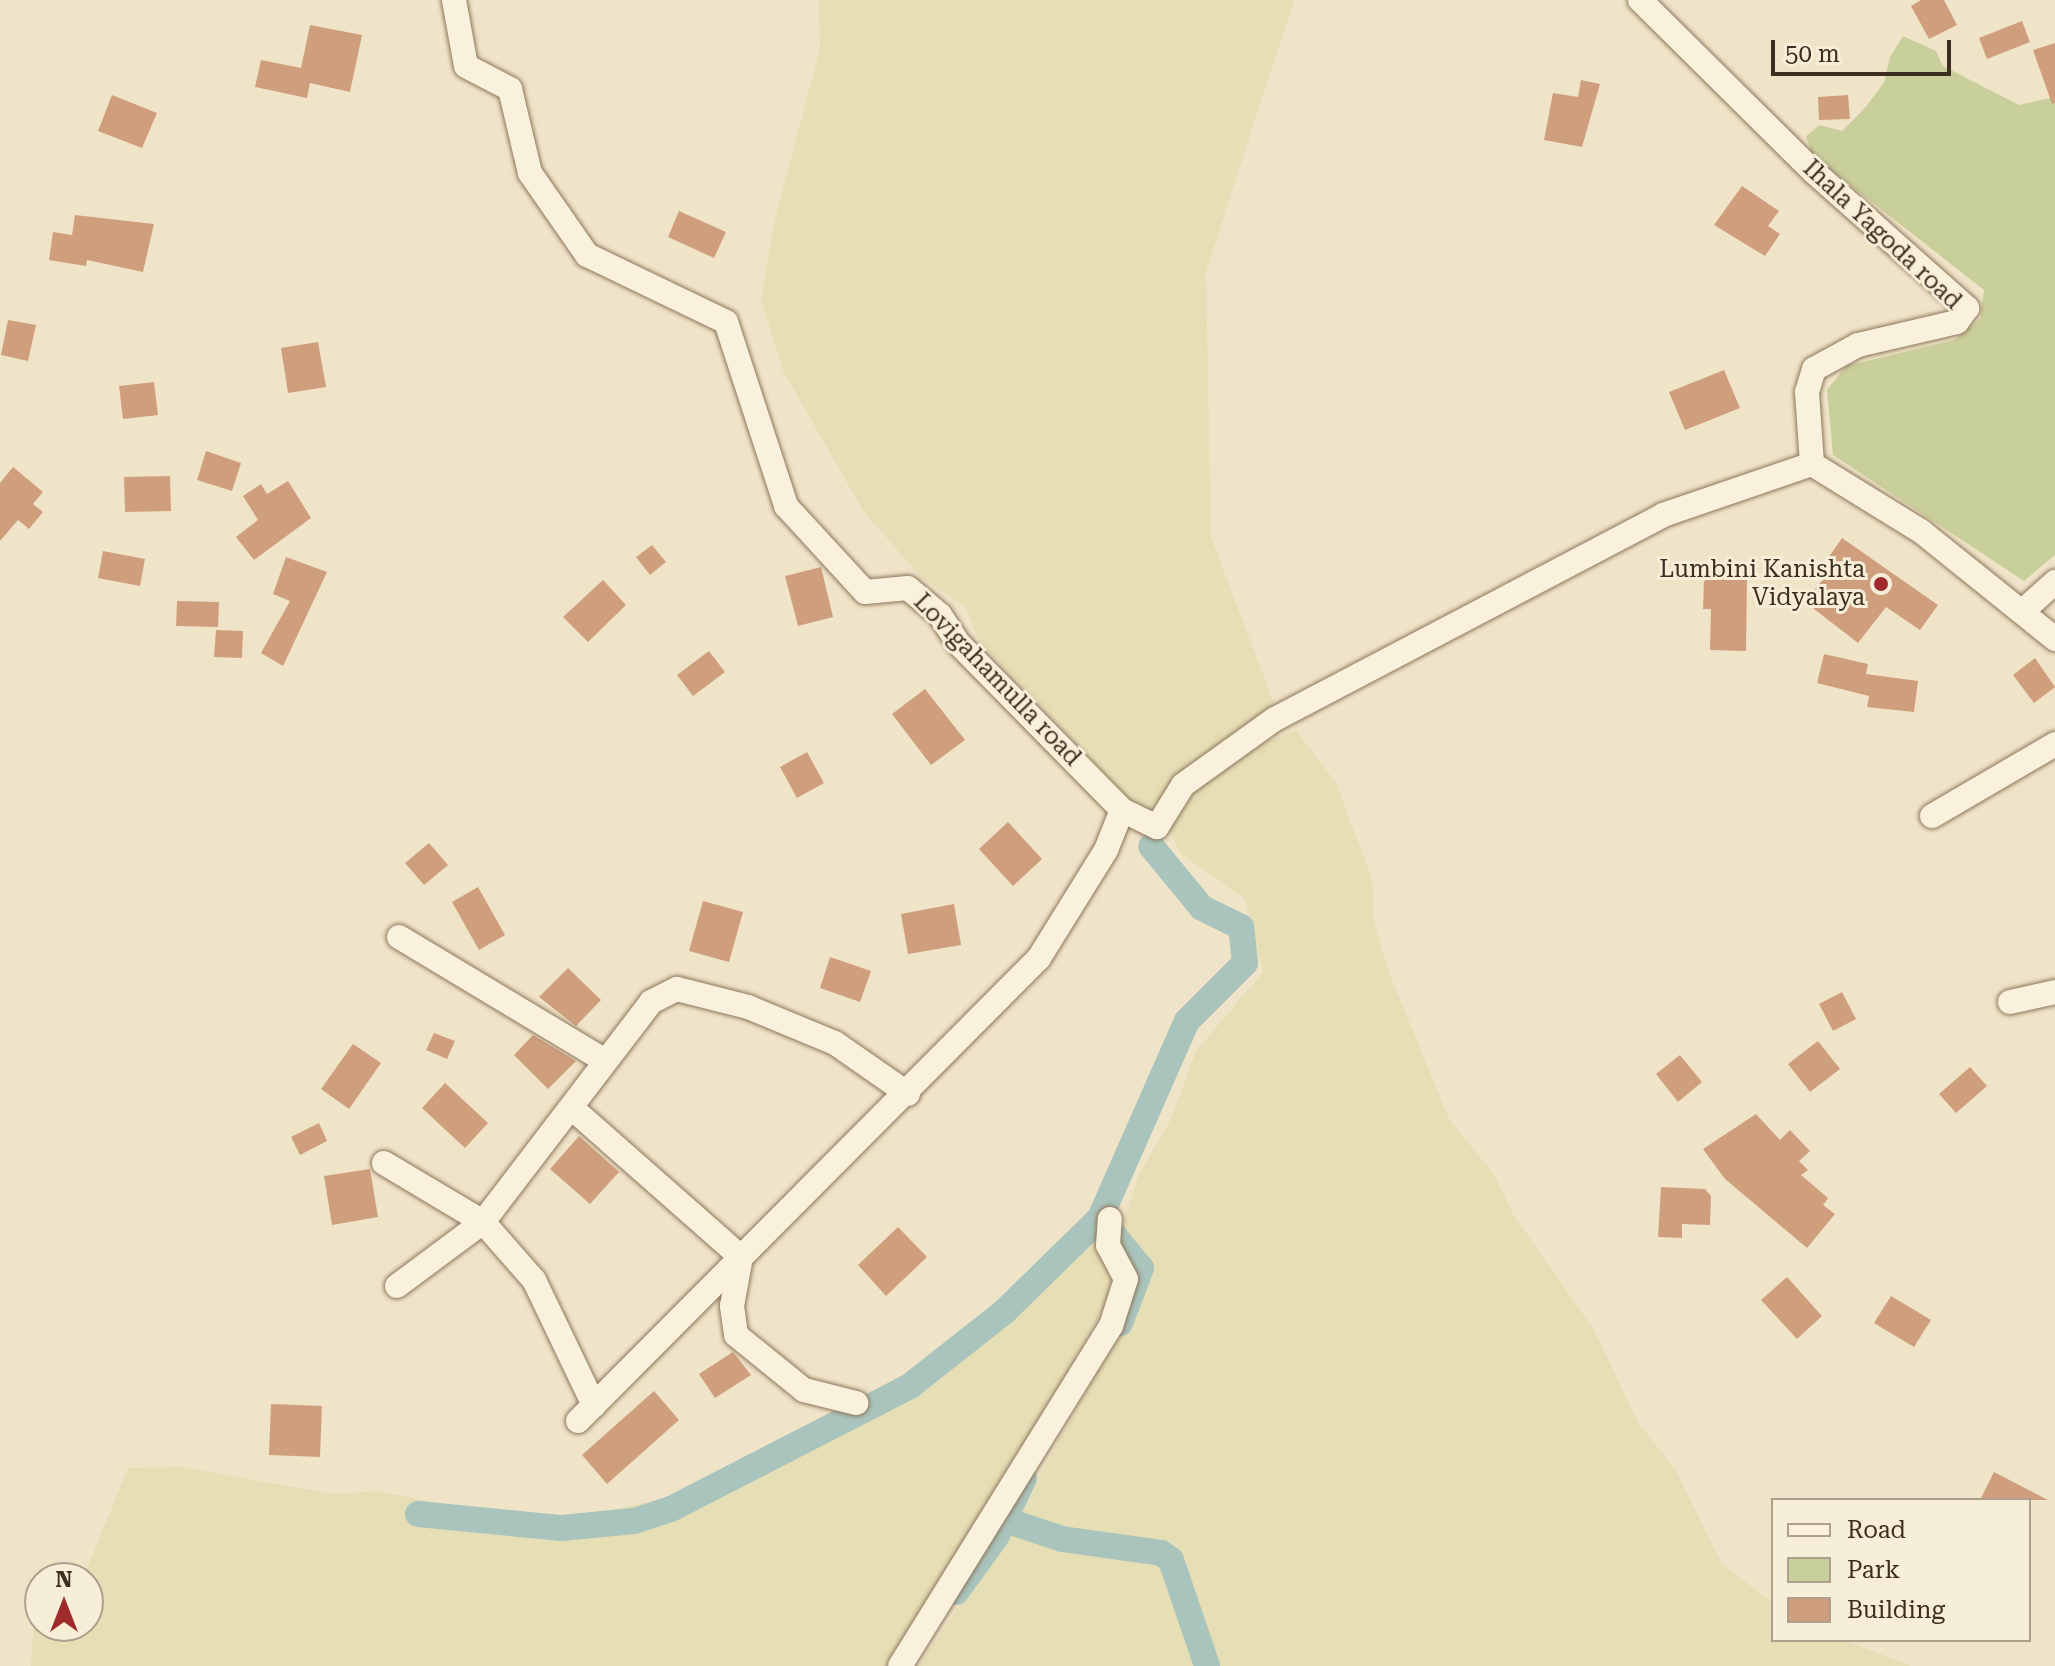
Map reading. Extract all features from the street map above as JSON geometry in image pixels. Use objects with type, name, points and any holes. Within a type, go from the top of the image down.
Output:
[{"type":"street","name":"Lovigahamulla road","points":[[454,0],[466,66],[510,89],[530,173],[587,255],[726,322],[786,506],[865,592],[908,588],[940,615],[958,643],[1122,810],[1157,827],[1183,785],[1275,719],[1663,515],[1812,464]]},
{"type":"street","name":"Ihala Yagoda road","points":[[1640,0],[1814,172],[1967,308],[1957,322],[1858,345],[1814,369],[1807,392],[1812,464]]},
{"type":"street","points":[[1812,464],[1922,532],[2024,610],[2055,639]]},
{"type":"street","points":[[2024,610],[2055,582]]},
{"type":"street","points":[[1932,816],[2055,744]]},
{"type":"street","points":[[384,1163],[483,1222],[534,1280],[586,1413],[908,1094],[1039,958],[1106,850],[1122,810]]},
{"type":"street","points":[[399,937],[605,1061]]},
{"type":"street","points":[[397,1286],[483,1222],[574,1110],[605,1061],[651,1002],[677,989],[748,1007],[835,1043],[908,1094]]},
{"type":"street","points":[[2010,1002],[2055,992]]},
{"type":"street","points":[[574,1110],[741,1257]]},
{"type":"street","points":[[900,1666],[1111,1326],[1126,1279],[1108,1245],[1110,1219]]},
{"type":"street","points":[[741,1257],[732,1306],[736,1335],[804,1390],[856,1403]]},
{"type":"shaded area","points":[[819,0],[1294,0],[1206,272],[1211,537],[1275,706],[1158,807],[1141,810],[1116,785],[980,643],[966,607],[922,578],[864,512],[783,371],[761,299],[773,227],[820,48]]},
{"type":"shaded area","points":[[1296,730],[1336,783],[1372,879],[1374,921],[1390,975],[1449,1119],[1495,1176],[1513,1214],[1594,1330],[1638,1422],[1676,1471],[1722,1564],[1771,1601],[1771,1642],[1849,1642],[1911,1666],[919,1666],[1007,1535],[1133,1307],[1144,1261],[1121,1231],[1139,1174],[1170,1121],[1196,1051],[1263,972],[1245,899],[1180,853],[1165,820],[1233,755]]},
{"type":"shaded area","points":[[1101,1216],[1123,1275],[988,1509],[887,1666],[31,1666],[33,1642],[104,1642],[104,1562],[90,1562],[128,1468],[181,1467],[333,1494],[378,1491],[479,1512],[572,1517],[713,1490],[958,1352]]},
{"type":"green space","points":[[1903,36],[1936,51],[1943,66],[2019,105],[2055,97],[2055,555],[2024,581],[1833,455],[1827,390],[1846,366],[1954,340],[1980,319],[1984,290],[1812,155],[1806,136],[1820,125],[1842,131],[1864,109],[1884,83],[1890,57]]},
{"type":"building","points":[[1921,0],[1944,0],[1957,25],[1929,39],[1911,6]]},
{"type":"building","points":[[2022,21],[2030,42],[1987,59],[1979,38]]},
{"type":"building","points":[[310,25],[362,35],[350,92],[310,83],[307,98],[255,87],[261,60],[301,68]]},
{"type":"building","points":[[2055,43],[2055,103],[2052,104],[2033,50]]},
{"type":"building","points":[[1581,80],[1600,84],[1582,147],[1544,140],[1553,93],[1578,97]]},
{"type":"building","points":[[112,95],[157,113],[142,148],[98,131]]},
{"type":"building","points":[[1848,95],[1850,119],[1819,120],[1818,97]]},
{"type":"building","points":[[1742,186],[1779,211],[1768,226],[1780,234],[1765,256],[1714,225]]},
{"type":"building","points":[[679,211],[726,232],[714,258],[668,237]]},
{"type":"building","points":[[75,215],[154,224],[143,272],[87,260],[86,266],[49,260],[53,232],[72,235]]},
{"type":"building","points":[[8,320],[36,325],[28,361],[1,355]]},
{"type":"building","points":[[318,342],[326,387],[288,393],[281,348]]},
{"type":"building","points":[[1724,370],[1740,408],[1685,430],[1669,392]]},
{"type":"building","points":[[154,382],[158,415],[123,419],[119,386]]},
{"type":"building","points":[[206,451],[241,463],[232,491],[197,480]]},
{"type":"building","points":[[13,467],[43,492],[33,504],[43,512],[29,529],[18,520],[0,541],[0,483]]},
{"type":"building","points":[[170,476],[171,511],[125,512],[124,477]]},
{"type":"building","points":[[288,481],[311,518],[254,560],[236,537],[258,520],[243,496],[261,484],[267,494]]},
{"type":"building","points":[[1842,538],[1938,605],[1920,630],[1886,607],[1858,643],[1805,602],[1831,569],[1824,564]]},
{"type":"building","points":[[652,545],[666,562],[650,575],[636,557]]},
{"type":"building","points":[[103,551],[145,559],[140,586],[98,578]]},
{"type":"building","points":[[286,557],[327,572],[283,666],[261,653],[290,601],[273,594]]},
{"type":"building","points":[[821,567],[833,617],[798,626],[785,576]]},
{"type":"building","points":[[1711,578],[1747,578],[1746,651],[1710,650],[1711,609],[1703,609],[1704,581]]},
{"type":"building","points":[[603,580],[626,605],[588,642],[563,617]]},
{"type":"building","points":[[177,601],[219,602],[218,627],[176,626]]},
{"type":"building","points":[[216,630],[243,631],[242,658],[214,657]]},
{"type":"building","points":[[709,651],[725,672],[693,696],[677,675]]},
{"type":"building","points":[[1824,654],[1868,664],[1866,674],[1918,681],[1914,712],[1867,707],[1869,696],[1817,683]]},
{"type":"building","points":[[2035,658],[2055,687],[2034,703],[2013,675]]},
{"type":"building","points":[[925,689],[965,740],[931,765],[892,714]]},
{"type":"building","points":[[807,752],[824,783],[797,798],[780,767]]},
{"type":"building","points":[[1008,822],[1042,859],[1013,886],[979,849]]},
{"type":"building","points":[[429,843],[448,865],[424,885],[405,863]]},
{"type":"building","points":[[478,887],[505,935],[479,950],[452,902]]},
{"type":"building","points":[[703,901],[743,912],[729,962],[689,951]]},
{"type":"building","points":[[954,904],[961,945],[908,954],[901,914]]},
{"type":"building","points":[[830,957],[871,971],[860,1002],[820,988]]},
{"type":"building","points":[[568,968],[601,1000],[576,1026],[539,997]]},
{"type":"building","points":[[1842,992],[1856,1019],[1833,1031],[1819,1004]]},
{"type":"building","points":[[434,1033],[455,1041],[447,1059],[426,1050]]},
{"type":"building","points":[[533,1035],[576,1061],[548,1089],[514,1055]]},
{"type":"building","points":[[1818,1041],[1840,1069],[1810,1092],[1788,1064]]},
{"type":"building","points":[[353,1044],[381,1063],[349,1109],[321,1089]]},
{"type":"building","points":[[1680,1055],[1702,1082],[1678,1102],[1656,1074]]},
{"type":"building","points":[[1970,1067],[1987,1086],[1956,1113],[1939,1094]]},
{"type":"building","points":[[445,1083],[488,1123],[465,1148],[422,1108]]},
{"type":"building","points":[[1756,1114],[1780,1140],[1790,1130],[1810,1151],[1799,1161],[1808,1170],[1801,1175],[1828,1198],[1823,1205],[1835,1214],[1807,1248],[1725,1179],[1703,1149]]},
{"type":"building","points":[[319,1123],[327,1141],[300,1155],[291,1137]]},
{"type":"building","points":[[579,1136],[619,1172],[590,1204],[550,1169]]},
{"type":"building","points":[[370,1169],[378,1217],[332,1225],[324,1176]]},
{"type":"building","points":[[1661,1187],[1705,1189],[1711,1196],[1710,1225],[1682,1224],[1682,1238],[1658,1237]]},
{"type":"building","points":[[898,1227],[927,1257],[886,1296],[858,1265]]},
{"type":"building","points":[[1787,1277],[1822,1316],[1797,1339],[1761,1300]]},
{"type":"building","points":[[1891,1296],[1931,1320],[1914,1347],[1874,1323]]},
{"type":"building","points":[[733,1352],[751,1375],[715,1398],[699,1374]]},
{"type":"building","points":[[654,1391],[679,1420],[607,1484],[582,1455]]},
{"type":"building","points":[[271,1404],[322,1406],[320,1457],[269,1455]]},
{"type":"building","points":[[1994,1472],[2048,1500],[2031,1498],[1981,1498]]},
{"type":"waterway","points":[[418,1514],[562,1528],[634,1521],[671,1509],[910,1386],[1004,1312],[1100,1218],[1187,1021],[1245,963],[1241,927],[1202,908],[1151,846]]},
{"type":"waterway","points":[[1102,1221],[1141,1268],[1120,1323]]},
{"type":"waterway","points":[[956,1592],[996,1537],[1024,1478]]},
{"type":"waterway","points":[[1005,1520],[1062,1539],[1161,1553],[1171,1560],[1207,1666]]},
{"type":"place","name":"Lumbini Kanishta Vidyalaya","points":[[1881,584]]}]
